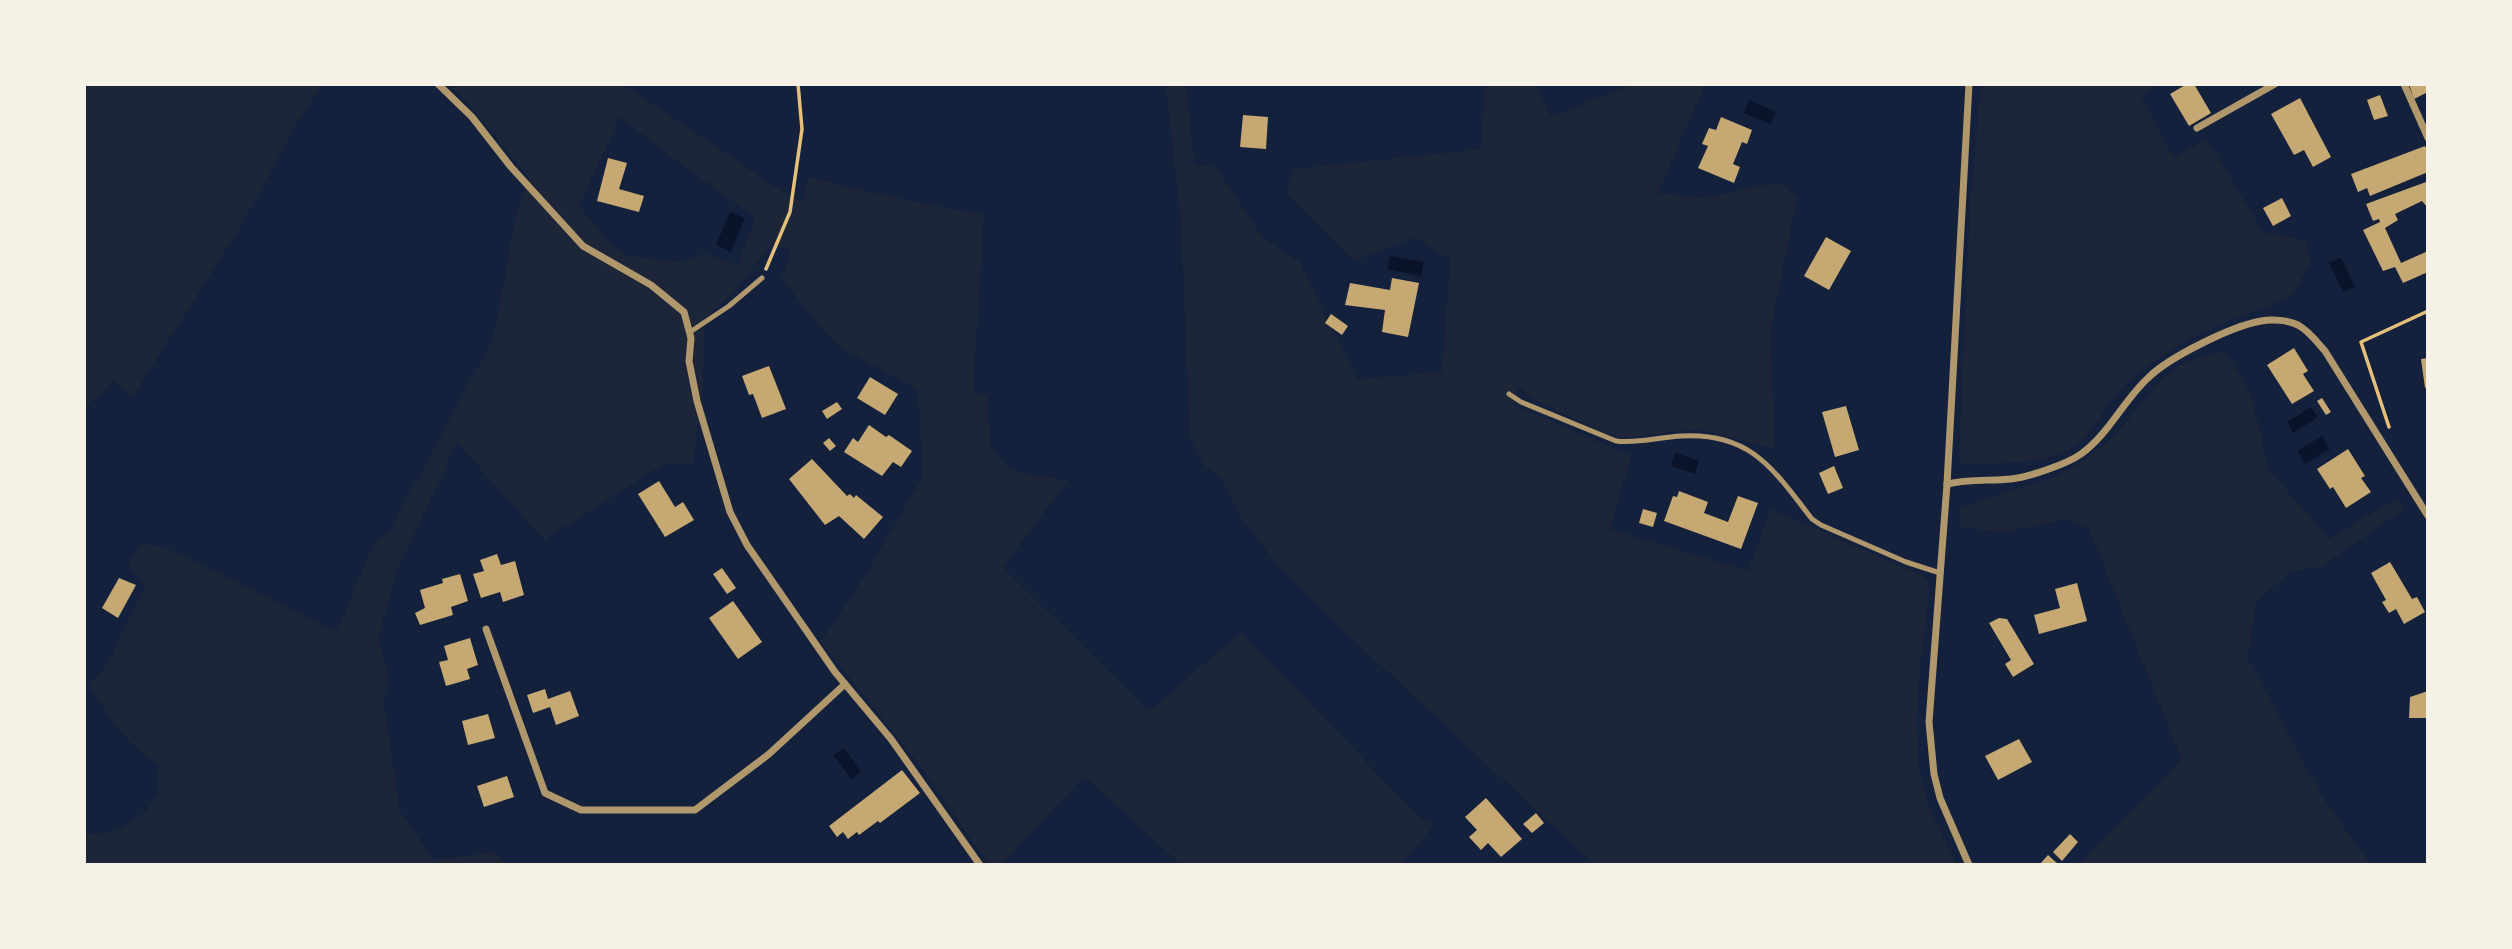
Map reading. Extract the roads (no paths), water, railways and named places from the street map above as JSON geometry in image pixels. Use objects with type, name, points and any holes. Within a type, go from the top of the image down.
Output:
[{"type":"street","points":[[438,84],[472,117],[511,167],[583,246],[651,285],[684,312],[690,332],[689,361],[697,401],[730,512],[747,545],[845,684],[891,739],[981,865]]},
{"type":"street","points":[[1969,84],[1947,484],[1930,693],[1930,745],[1940,798],[1969,865]]},
{"type":"street","points":[[2197,128],[2275,84]]},
{"type":"street","points":[[2404,84],[2428,138]]},
{"type":"street","points":[[1947,484],[2015,479],[2081,454],[2114,421],[2146,379],[2178,355],[2244,325],[2263,320],[2279,320],[2297,325],[2310,334],[2325,351],[2428,516]]},
{"type":"street","points":[[486,629],[545,793],[581,810],[695,810],[769,754],[845,684]]},
{"type":"lane","points":[[690,332],[729,306],[762,278]]},
{"type":"lane","points":[[1509,394],[1521,402],[1616,441],[1628,443],[1698,435],[1724,439],[1743,446],[1768,466],[1812,519],[1821,525],[1906,562],[1940,573]]}]
